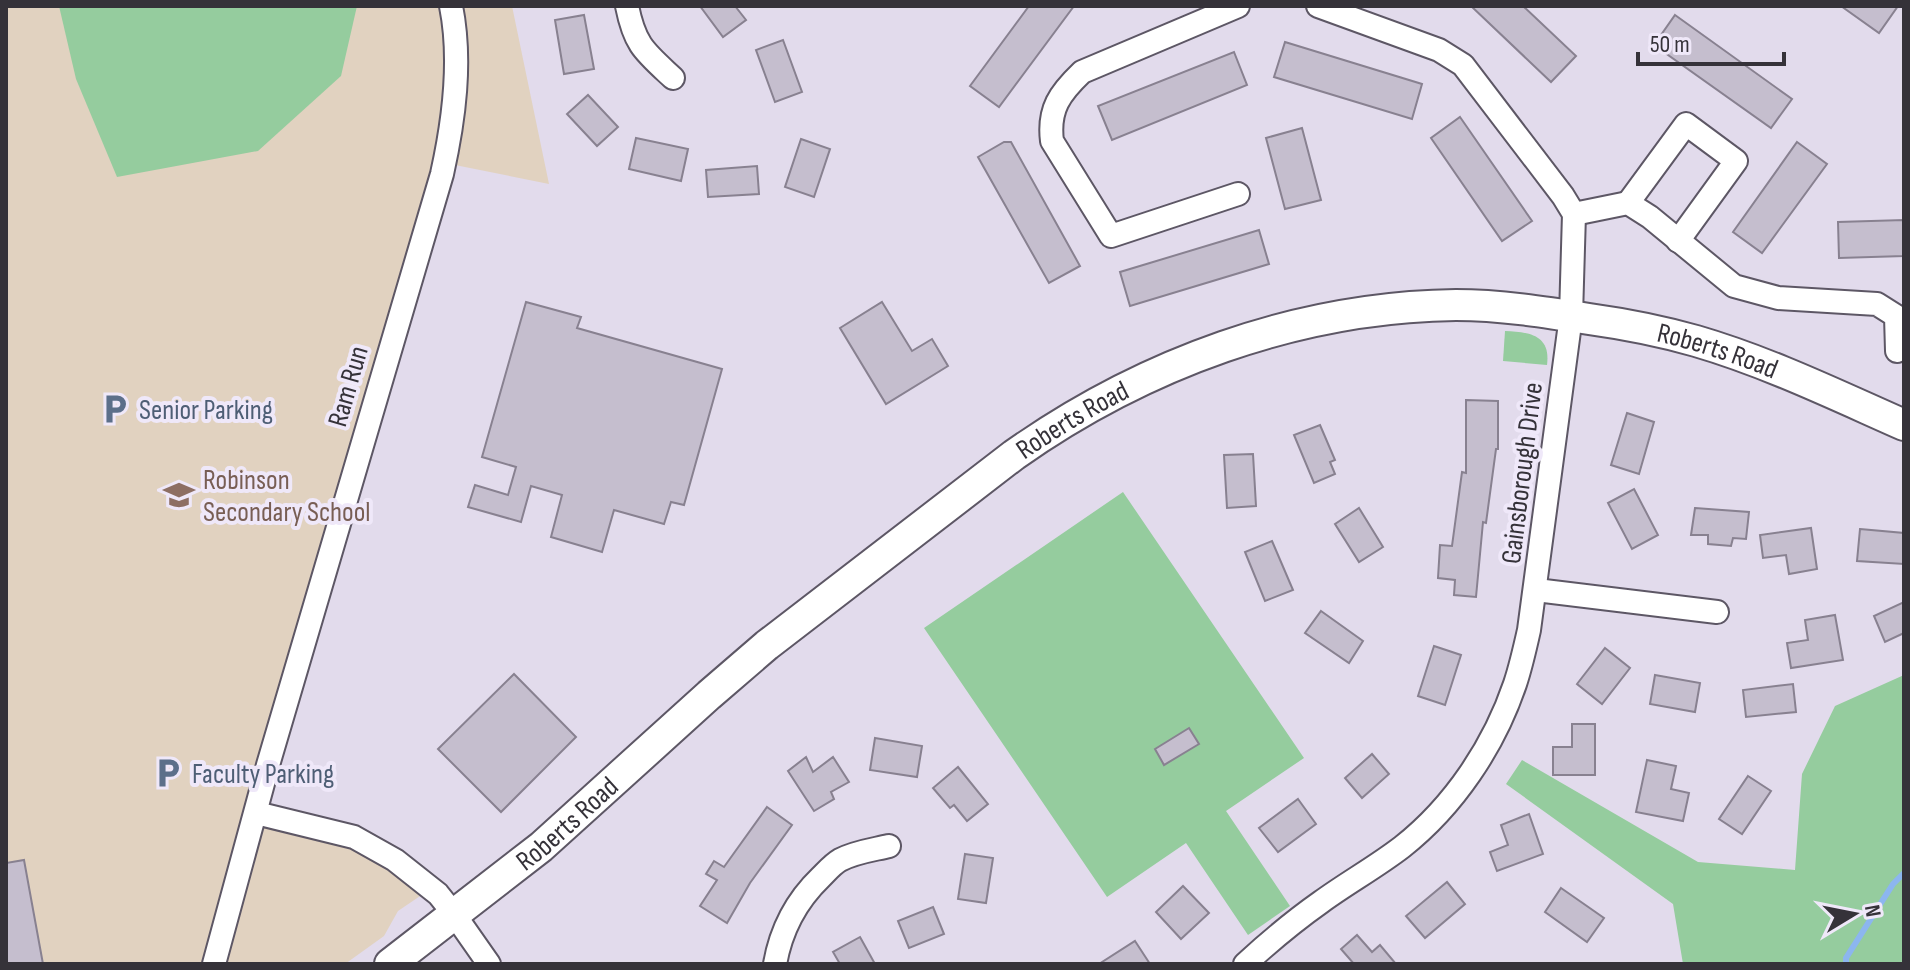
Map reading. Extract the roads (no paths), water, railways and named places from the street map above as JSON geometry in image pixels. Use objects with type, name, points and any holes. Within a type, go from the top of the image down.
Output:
[{"type":"main road","name":"Roberts Road","points":[[390,964],[541,847],[767,645],[1014,455],[1053,427],[1101,400],[1164,369],[1216,349],[1340,316],[1399,308],[1458,305],[1513,308],[1639,327],[1696,341],[1762,363],[1904,425]]},
{"type":"street","name":"Ram Run","points":[[214,964],[268,765],[442,174],[454,112],[456,53],[451,6]]},
{"type":"street","points":[[627,6],[636,38],[644,51],[673,78]]},
{"type":"street","points":[[1238,6],[1082,72],[1054,105],[1050,125],[1052,141],[1111,236],[1238,194]]},
{"type":"street","points":[[1318,6],[1439,50],[1463,65],[1574,214],[1628,203],[1686,124],[1736,161],[1678,241]]},
{"type":"street","points":[[1628,203],[1650,217],[1734,286],[1778,298],[1877,304],[1896,316],[1897,351]]},
{"type":"street","name":"Gainsborough Drive","points":[[1254,961],[1322,901],[1401,847],[1425,826],[1476,765],[1496,728],[1516,681],[1536,590],[1571,316],[1574,214]]},
{"type":"street","points":[[1536,590],[1717,612]]},
{"type":"street","points":[[256,813],[354,837],[395,860],[438,894],[489,964]]},
{"type":"street","points":[[775,964],[783,934],[810,887],[841,860],[889,846]]},
{"type":"waterway","points":[[1846,964],[1846,958],[1893,884],[1904,873]]},
{"type":"place","name":"Senior Parking","points":[[115,409]]},
{"type":"place","name":"Robinson Secondary School","points":[[179,495]]},
{"type":"place","name":"Faculty Parking","points":[[168,773]]}]
